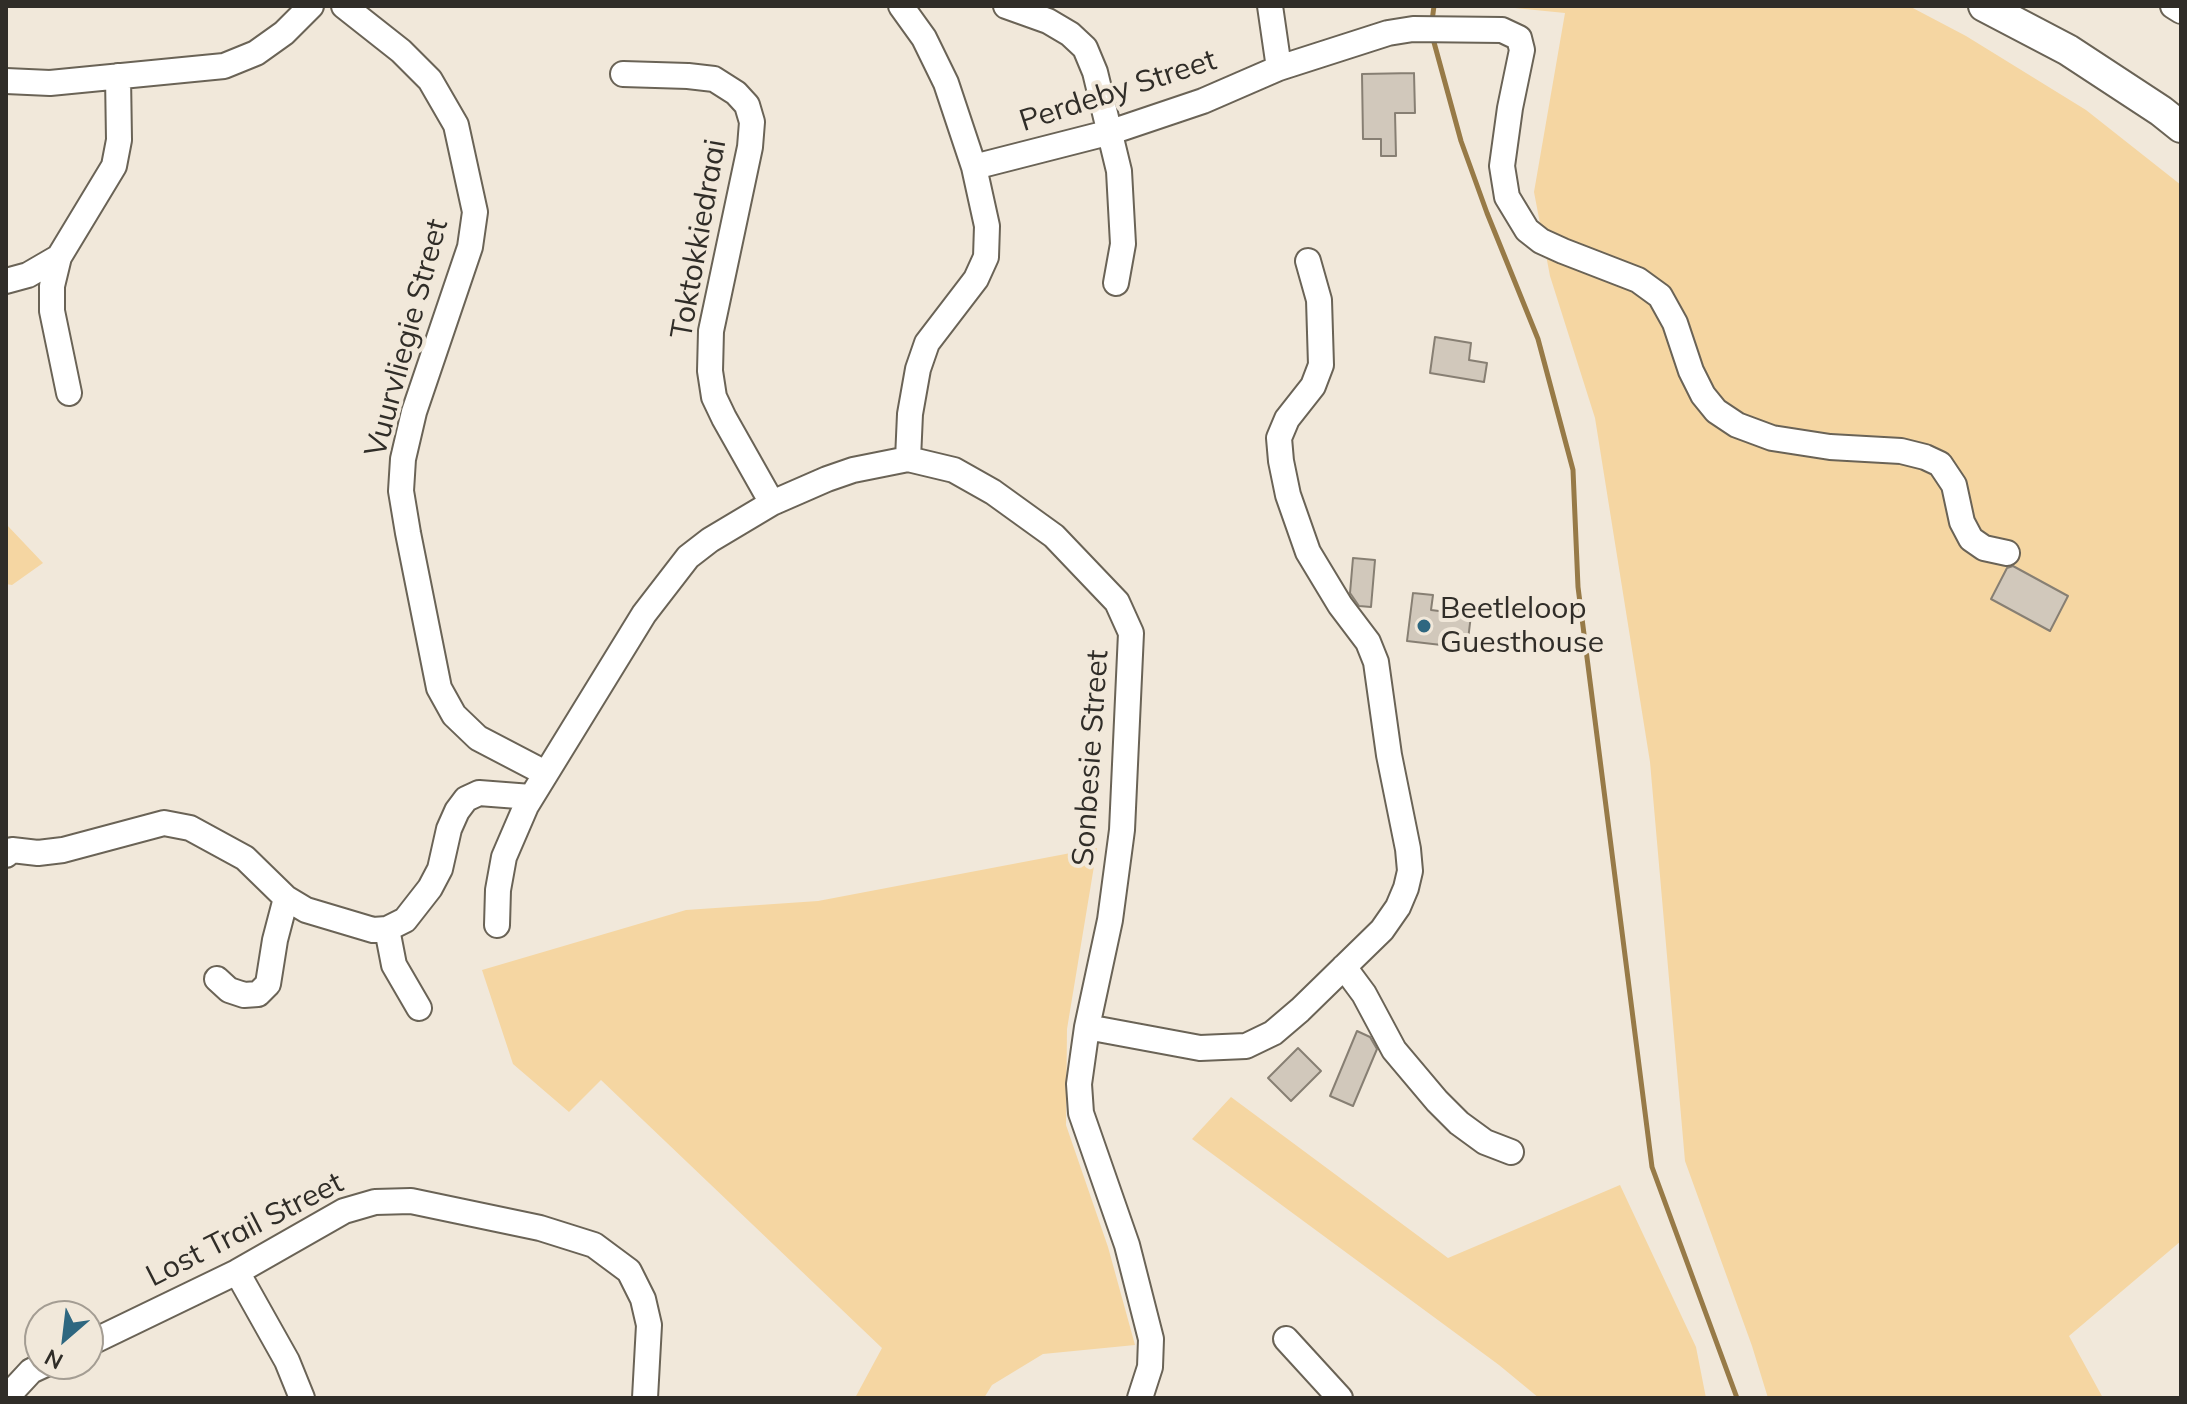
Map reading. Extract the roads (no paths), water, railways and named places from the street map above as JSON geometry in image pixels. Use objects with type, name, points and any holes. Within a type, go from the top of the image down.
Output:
[{"type":"main road","points":[[1984,6],[2068,50],[2181,127]]},
{"type":"street","points":[[6,81],[50,83],[224,66],[256,53],[284,33],[311,6]]},
{"type":"street","name":"Vuurvliegie Street","points":[[344,6],[401,51],[430,80],[456,125],[475,212],[470,247],[414,412],[403,459],[401,491],[439,688],[454,715],[478,738],[545,773]]},
{"type":"street","points":[[901,6],[924,38],[946,83],[974,167],[987,226],[986,257],[976,279],[927,343],[918,369],[910,414],[908,459]]},
{"type":"street","points":[[1006,6],[1048,21],[1070,34],[1085,48],[1095,72],[1119,171],[1123,244],[1116,283]]},
{"type":"street","points":[[1270,6],[1279,68]]},
{"type":"street","points":[[2173,6],[2181,11]]},
{"type":"street","name":"Perdeby Street","points":[[974,167],[1111,132],[1203,101],[1279,68],[1388,33],[1413,29],[1502,30],[1519,38],[1522,50],[1502,166],[1507,197],[1527,230],[1541,241],[1638,280],[1660,296],[1675,323],[1691,371],[1703,395],[1716,411],[1737,425],[1772,438],[1830,447],[1901,451],[1940,464],[1954,485],[1962,522],[1971,539],[1984,548],[2007,553]]},
{"type":"street","name":"Toktokkiedraai","points":[[623,74],[714,79],[736,93],[747,105],[752,122],[750,147],[711,331],[710,371],[714,397],[772,503]]},
{"type":"street","points":[[69,393],[52,311],[52,286],[59,257],[114,166],[119,140],[118,76]]},
{"type":"street","points":[[6,281],[28,275],[59,257]]},
{"type":"street","points":[[1087,1027],[1200,1048],[1246,1046],[1273,1033],[1382,930],[1398,907],[1410,871],[1376,662],[1368,642],[1340,605],[1308,552],[1288,495],[1281,461],[1279,438],[1287,419],[1313,386],[1321,365],[1319,300],[1308,261]]},
{"type":"street","name":"Sonbesie Street","points":[[497,925],[498,890],[504,857],[531,797],[644,614],[688,557],[710,540],[772,503],[853,470],[908,459],[954,470],[993,492],[1054,536],[1117,602],[1131,633],[1122,830],[1110,920],[1087,1027],[1079,1084],[1081,1113],[1127,1245],[1151,1339],[1150,1367],[1140,1398]]},
{"type":"street","points":[[8,849],[38,853],[63,850],[164,823],[190,828],[245,858],[286,898],[306,910],[373,930],[387,929],[405,920],[430,888],[440,869],[449,829],[466,799],[479,793],[531,797]]},
{"type":"street","points":[[217,979],[229,990],[244,995],[258,994],[268,984],[286,898]]},
{"type":"street","points":[[387,929],[394,965],[419,1008]]},
{"type":"street","points":[[1344,967],[1364,994],[1394,1050],[1437,1101],[1459,1123],[1485,1142],[1511,1152]]},
{"type":"street","name":"Lost Trail Street","points":[[104,1336],[237,1272],[344,1211],[375,1202],[411,1201],[540,1228],[594,1245],[629,1271],[643,1299],[649,1325],[645,1398]]},
{"type":"street","points":[[237,1272],[287,1361],[302,1398]]},
{"type":"street","points":[[1286,1339],[1340,1398]]},
{"type":"street","points":[[6,1398],[24,1379]]},
{"type":"waterway","points":[[1432,21],[1434,6]]},
{"type":"waterway","points":[[1432,35],[1461,141],[1538,339],[1573,470],[1578,587],[1652,1167],[1737,1398]]},
{"type":"place","name":"Beetleloop Guesthouse","points":[[1424,626]]}]
